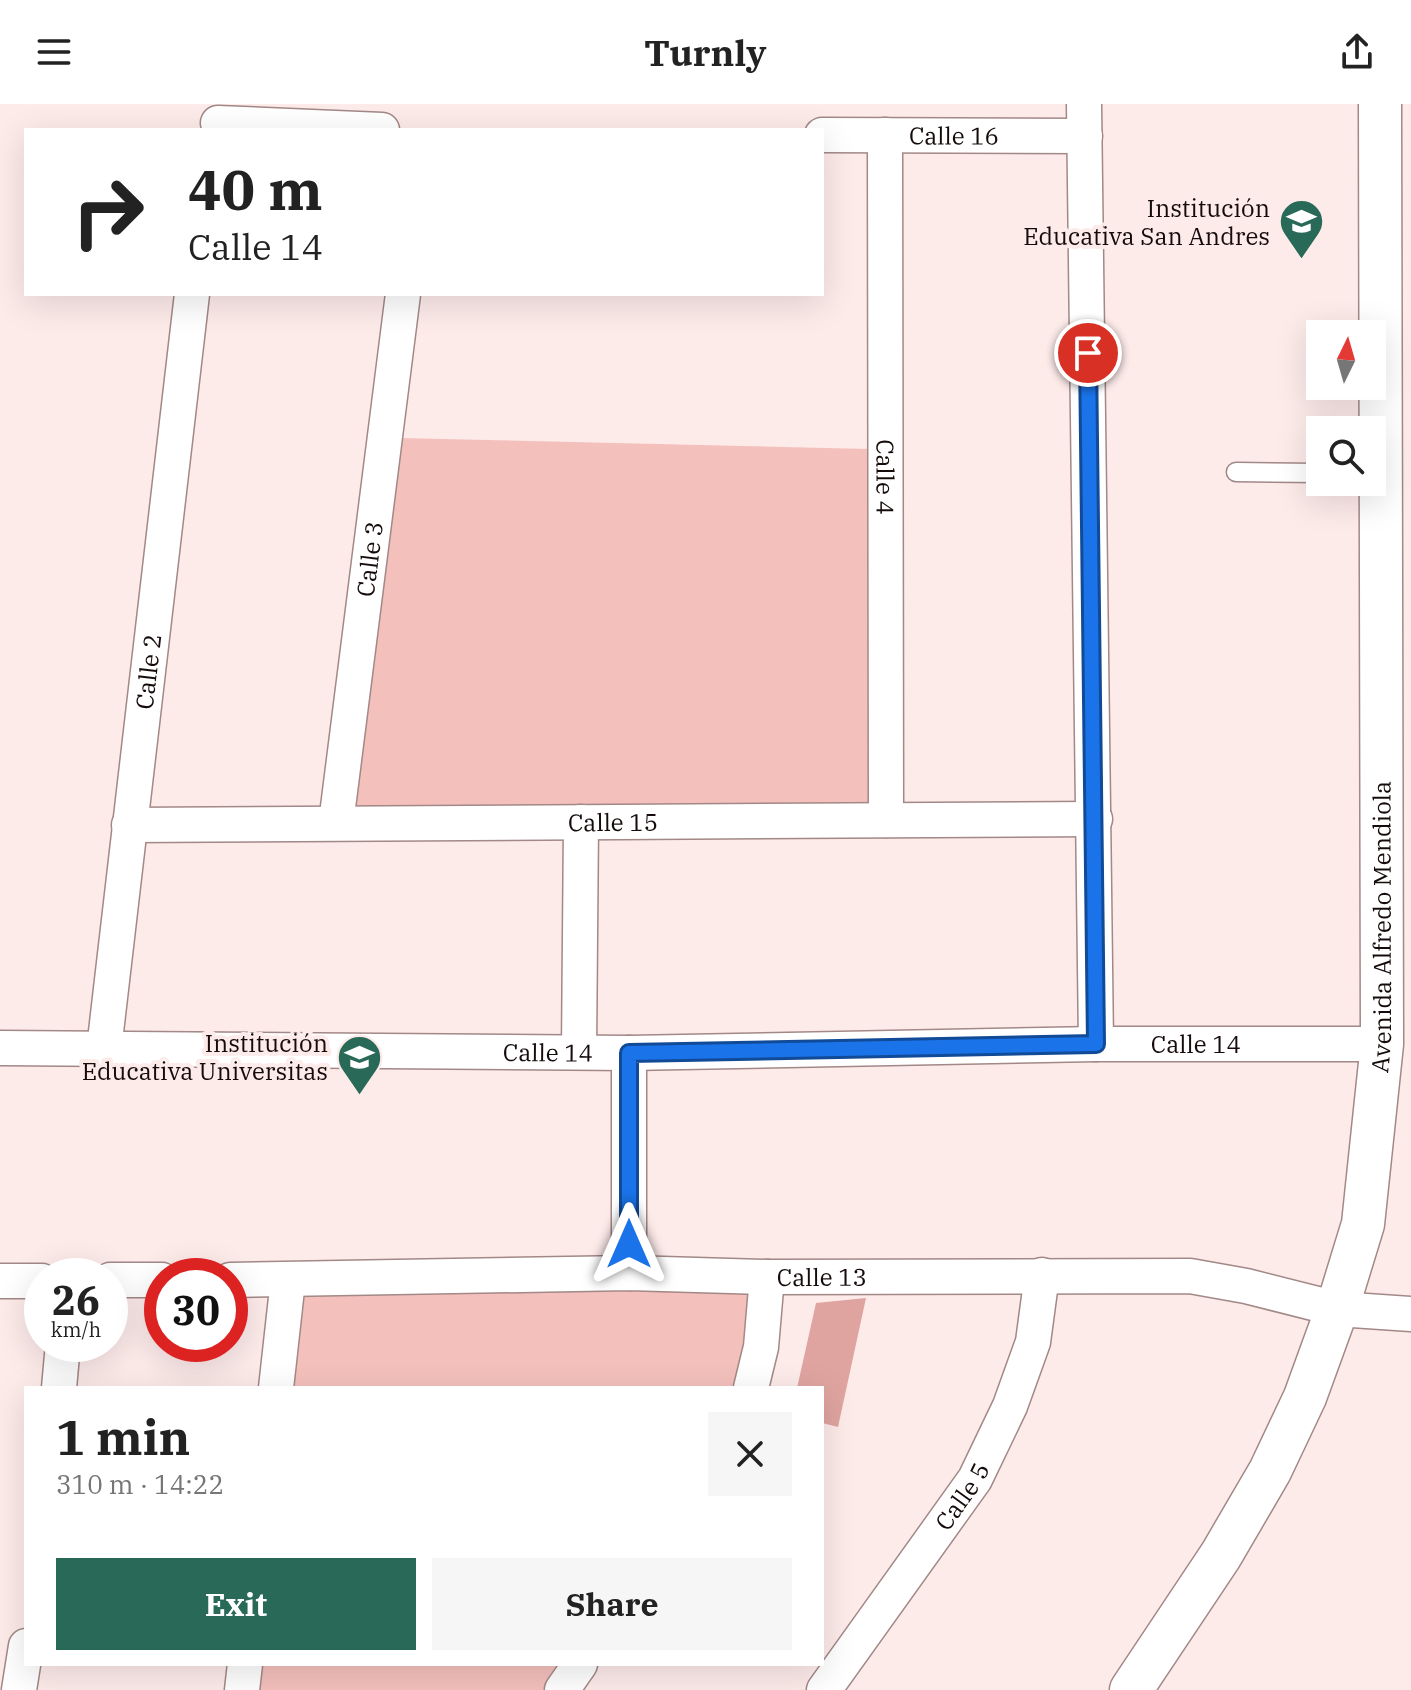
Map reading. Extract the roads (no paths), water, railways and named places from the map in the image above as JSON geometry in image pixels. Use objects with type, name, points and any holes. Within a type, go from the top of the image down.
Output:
[{"type":"street","name":"Avenida Alfredo Mendiola","points":[[1377,416],[1380,104]]},
{"type":"street","points":[[218,119],[352,128]]},
{"type":"street","points":[[1085,120],[1096,1044]]},
{"type":"street","name":"Calle 16","points":[[824,135],[885,135],[1085,120]]},
{"type":"street","name":"Calle 4","points":[[885,135],[886,820]]},
{"type":"street","name":"Calle 2","points":[[104,1049],[192,296]]},
{"type":"street","name":"Calle 3","points":[[336,823],[403,296]]},
{"type":"street","name":"Avenida Alfredo Mendiola","points":[[1131,1690],[1221,1555],[1270,1471],[1305,1397],[1363,1224],[1382,1044],[1377,496]]},
{"type":"street","name":"Calle 15","points":[[129,825],[1095,819]]},
{"type":"street","points":[[579,1052],[581,822]]},
{"type":"street","name":"Calle 14","points":[[0,1048],[629,1053],[1096,1044],[1382,1044]]},
{"type":"street","points":[[629,1053],[629,1273]]},
{"type":"street","name":"Calle 13","points":[[248,1280],[629,1273],[767,1277],[1190,1276],[1246,1286],[1337,1309],[1411,1314]]},
{"type":"street","name":"Calle 5","points":[[824,1690],[975,1479],[1010,1406],[1033,1342],[1042,1275]]},
{"type":"street","points":[[751,1386],[761,1347],[767,1277]]},
{"type":"street","points":[[276,1386],[288,1280]]},
{"type":"street","points":[[0,1281],[24,1281]]},
{"type":"street","points":[[59,1386],[61,1362]]},
{"type":"street","points":[[19,1690],[24,1659]]},
{"type":"street","points":[[242,1690],[245,1666]]},
{"type":"street","points":[[562,1690],[579,1666]]},
{"type":"lane","points":[[1236,472],[1306,473]]},
{"type":"place","name":"Institución Educativa San Andres","points":[[1301,261]]},
{"type":"place","name":"Institución Educativa Universitas","points":[[359,1096]]}]
